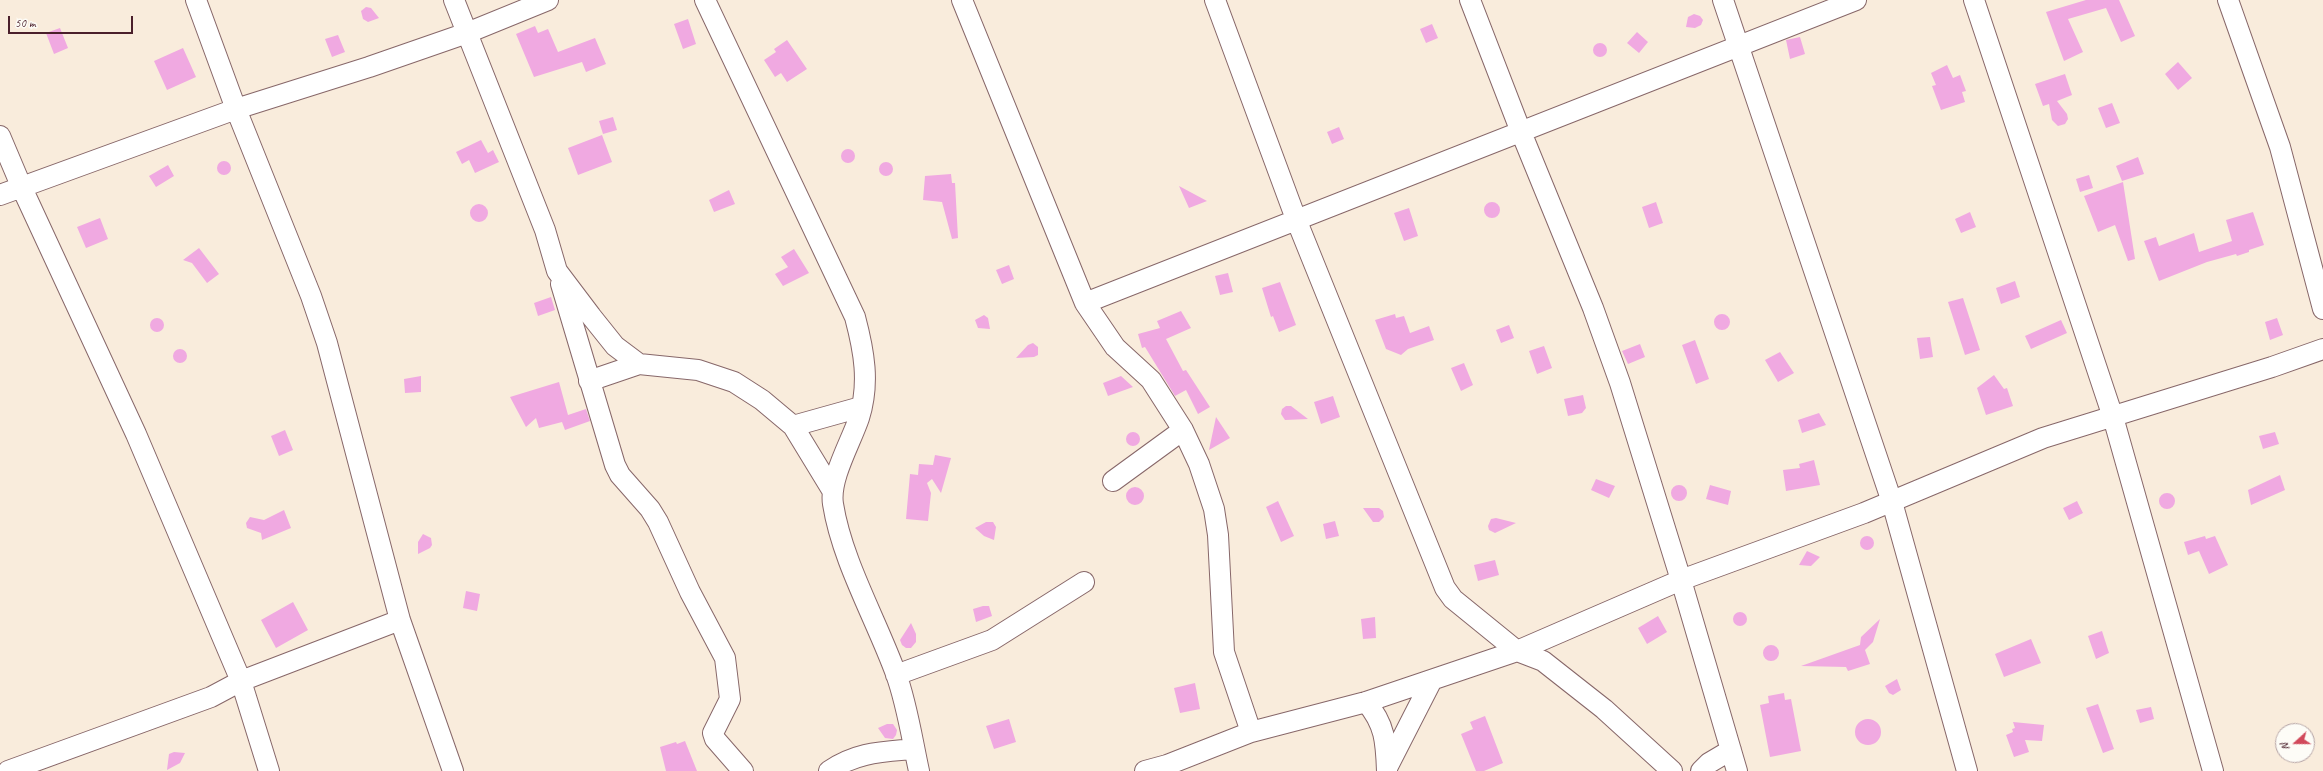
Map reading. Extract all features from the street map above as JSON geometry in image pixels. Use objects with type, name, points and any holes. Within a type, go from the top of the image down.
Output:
[{"type":"street","points":[[196,0],[236,109],[311,296],[327,343],[400,620],[453,771]]},
{"type":"street","points":[[454,0],[545,230],[615,465],[620,475],[650,509],[658,522],[690,592],[725,658],[730,699],[713,733],[715,739],[743,771]]},
{"type":"street","points":[[0,195],[236,109],[370,67],[467,33],[548,0]]},
{"type":"street","points":[[705,0],[855,317],[864,349],[866,380],[861,408],[832,490],[833,504],[841,536],[896,675],[919,771]]},
{"type":"street","points":[[962,0],[1085,303],[1115,347],[1151,380],[1183,430],[1199,464],[1214,509],[1218,535],[1224,652],[1251,732]]},
{"type":"street","points":[[1215,0],[1296,219],[1445,588],[1453,599],[1517,651],[1543,661],[1604,709],[1672,771]]},
{"type":"street","points":[[1470,0],[1520,132],[1596,316],[1620,383],[1681,580],[1737,771]]},
{"type":"street","points":[[1722,0],[1739,45],[1892,502],[1967,771]]},
{"type":"street","points":[[1085,303],[1856,0]]},
{"type":"street","points":[[1974,0],[2113,417],[2213,771]]},
{"type":"street","points":[[2228,0],[2280,147],[2323,309]]},
{"type":"street","points":[[0,136],[22,188],[136,434],[241,682],[269,771]]},
{"type":"street","points":[[557,271],[615,346],[639,364]]},
{"type":"street","points":[[1144,771],[1167,765],[1251,732],[1366,702],[1517,651],[1681,580],[1892,502],[2043,438],[2323,349]]},
{"type":"street","points":[[589,381],[639,364],[698,370],[734,382],[762,400],[793,426],[832,490]]},
{"type":"street","points":[[793,426],[861,408]]},
{"type":"street","points":[[1113,481],[1183,430]]},
{"type":"street","points":[[896,675],[992,640],[1084,582]]},
{"type":"street","points":[[8,771],[211,697],[241,682],[400,620]]},
{"type":"street","points":[[1387,770],[1432,680]]},
{"type":"street","points":[[1366,702],[1378,716],[1382,725],[1387,770]]},
{"type":"street","points":[[829,771],[846,760],[859,756],[914,749]]},
{"type":"street","points":[[1701,771],[1710,763],[1731,750]]},
{"type":"building","points":[[2086,0],[2119,0],[2135,36],[2121,42],[2106,8],[2068,19],[2083,52],[2064,61],[2046,12]]},
{"type":"building","points":[[366,7],[371,8],[379,18],[368,22],[363,19],[361,11]]},
{"type":"building","points":[[1694,14],[1700,16],[1703,20],[1701,25],[1695,28],[1686,27],[1688,17]]},
{"type":"building","points":[[688,19],[696,44],[683,49],[674,24]]},
{"type":"building","points":[[1432,24],[1438,38],[1426,43],[1420,29]]},
{"type":"building","points":[[535,26],[538,33],[548,29],[558,52],[595,38],[606,64],[586,72],[582,62],[534,77],[516,34]]},
{"type":"building","points":[[60,28],[68,48],[54,54],[46,33]]},
{"type":"building","points":[[1637,32],[1648,42],[1639,53],[1627,43]]},
{"type":"building","points":[[338,35],[345,52],[332,57],[325,39]]},
{"type":"building","points":[[1800,37],[1805,54],[1790,59],[1786,40]]},
{"type":"building","points":[[787,40],[807,69],[787,82],[781,73],[775,77],[764,60],[776,52],[774,49]]},
{"type":"building","points":[[1597,43],[1603,43],[1607,47],[1607,53],[1603,57],[1597,57],[1593,53],[1593,47]]},
{"type":"building","points":[[183,48],[196,77],[167,90],[154,61]]},
{"type":"building","points":[[2178,62],[2192,78],[2178,90],[2165,74]]},
{"type":"building","points":[[1947,65],[1953,78],[1960,75],[1966,91],[1962,92],[1965,102],[1941,110],[1932,86],[1936,85],[1931,73]]},
{"type":"building","points":[[2065,74],[2072,95],[2057,101],[2067,114],[2068,119],[2065,124],[2058,126],[2052,120],[2049,104],[2043,106],[2035,84]]},
{"type":"building","points":[[2112,103],[2120,123],[2106,128],[2098,108]]},
{"type":"building","points":[[613,117],[617,130],[603,134],[599,121]]},
{"type":"building","points":[[1339,127],[1344,139],[1332,144],[1327,132]]},
{"type":"building","points":[[602,135],[612,162],[578,175],[568,148]]},
{"type":"building","points":[[481,140],[488,153],[493,150],[499,162],[475,173],[469,160],[462,164],[456,152]]},
{"type":"building","points":[[845,149],[851,149],[855,153],[855,159],[851,163],[845,163],[841,159],[841,153]]},
{"type":"building","points":[[2138,157],[2144,174],[2122,181],[2116,166]]},
{"type":"building","points":[[221,161],[227,161],[231,165],[231,171],[227,175],[221,175],[217,171],[217,165]]},
{"type":"building","points":[[886,162],[891,164],[893,169],[891,174],[886,176],[881,174],[879,169],[881,164]]},
{"type":"building","points":[[168,165],[174,176],[156,187],[149,176]]},
{"type":"building","points":[[951,174],[952,183],[955,183],[958,238],[952,239],[942,202],[923,200],[925,176]]},
{"type":"building","points":[[2089,175],[2093,188],[2080,192],[2076,179]]},
{"type":"building","points":[[2123,182],[2135,259],[2128,261],[2115,225],[2098,232],[2084,196]]},
{"type":"building","points":[[1179,186],[1207,201],[1189,208]]},
{"type":"building","points":[[729,190],[735,204],[714,212],[709,200]]},
{"type":"building","points":[[1489,202],[1495,202],[1500,207],[1498,216],[1495,218],[1489,218],[1484,213],[1484,207]]},
{"type":"building","points":[[1656,202],[1663,223],[1649,228],[1642,207]]},
{"type":"building","points":[[479,204],[485,207],[488,213],[485,219],[479,222],[473,219],[470,213],[473,207]]},
{"type":"building","points":[[1409,208],[1418,236],[1404,241],[1394,213]]},
{"type":"building","points":[[1970,212],[1976,227],[1961,233],[1955,219]]},
{"type":"building","points":[[2253,212],[2264,245],[2237,256],[2236,254],[2207,262],[2159,281],[2144,241],[2156,237],[2159,246],[2194,233],[2199,252],[2232,241],[2226,220]]},
{"type":"building","points":[[100,218],[108,239],[86,248],[77,227]]},
{"type":"building","points":[[199,248],[219,274],[207,283],[192,263],[183,260]]},
{"type":"building","points":[[794,249],[809,273],[783,286],[775,274],[788,267],[781,257]]},
{"type":"building","points":[[1009,265],[1014,279],[1002,284],[996,270]]},
{"type":"building","points":[[1228,273],[1233,292],[1220,295],[1215,276]]},
{"type":"building","points":[[2015,281],[2020,297],[2001,304],[1996,288]]},
{"type":"building","points":[[1280,282],[1296,325],[1279,332],[1273,316],[1271,317],[1262,288]]},
{"type":"building","points":[[551,297],[555,310],[538,316],[534,303]]},
{"type":"building","points":[[1963,298],[1980,350],[1965,355],[1948,302]]},
{"type":"building","points":[[1181,311],[1191,328],[1166,339],[1183,371],[1186,370],[1210,407],[1198,414],[1186,390],[1175,396],[1145,347],[1142,348],[1138,334],[1160,328],[1157,321]]},
{"type":"building","points":[[1395,314],[1396,318],[1404,316],[1410,333],[1429,326],[1434,340],[1408,349],[1401,355],[1386,349],[1375,320]]},
{"type":"building","points":[[1722,314],[1729,319],[1730,322],[1725,329],[1722,330],[1715,325],[1714,322],[1719,315]]},
{"type":"building","points":[[984,315],[988,318],[990,329],[978,328],[975,320]]},
{"type":"building","points":[[154,318],[160,318],[164,322],[164,328],[160,332],[154,332],[150,328],[150,322]]},
{"type":"building","points":[[2277,318],[2283,335],[2270,340],[2265,322]]},
{"type":"building","points":[[2061,320],[2067,333],[2031,349],[2025,336]]},
{"type":"building","points":[[1509,325],[1514,338],[1501,343],[1496,330]]},
{"type":"building","points":[[1930,337],[1933,357],[1920,359],[1917,338]]},
{"type":"building","points":[[1695,340],[1709,379],[1696,384],[1682,345]]},
{"type":"building","points":[[1033,343],[1038,347],[1038,355],[1034,357],[1016,358],[1028,345]]},
{"type":"building","points":[[1640,344],[1645,357],[1628,364],[1622,351]]},
{"type":"building","points":[[1544,346],[1552,368],[1537,374],[1529,351]]},
{"type":"building","points":[[177,349],[183,349],[187,353],[187,359],[183,363],[177,363],[173,359],[173,353]]},
{"type":"building","points":[[1780,352],[1794,373],[1778,382],[1765,360]]},
{"type":"building","points":[[1464,363],[1473,385],[1461,391],[1451,368]]},
{"type":"building","points":[[1994,375],[2004,389],[2007,388],[2013,406],[1986,415],[1977,388]]},
{"type":"building","points":[[421,376],[421,392],[405,393],[404,379]]},
{"type":"building","points":[[1121,376],[1133,387],[1108,396],[1103,383]]},
{"type":"building","points":[[559,382],[568,415],[586,409],[590,421],[565,430],[562,422],[539,428],[536,418],[526,427],[510,397]]},
{"type":"building","points":[[1583,395],[1586,408],[1582,413],[1568,416],[1564,399]]},
{"type":"building","points":[[1333,396],[1340,417],[1321,424],[1314,402]]},
{"type":"building","points":[[1286,406],[1291,406],[1308,419],[1285,420],[1281,414],[1282,409]]},
{"type":"building","points":[[1819,413],[1826,425],[1802,433],[1798,420]]},
{"type":"building","points":[[1216,417],[1230,438],[1209,450]]},
{"type":"building","points":[[285,430],[293,450],[279,456],[271,436]]},
{"type":"building","points":[[1130,432],[1136,432],[1140,436],[1140,442],[1136,446],[1130,446],[1126,442],[1126,436]]},
{"type":"building","points":[[2275,432],[2279,444],[2263,449],[2259,436]]},
{"type":"building","points":[[935,455],[951,458],[941,493],[932,479],[927,483],[931,493],[928,521],[906,519],[910,474],[918,475],[919,464],[933,465]]},
{"type":"building","points":[[1814,460],[1820,485],[1786,491],[1783,470],[1800,468],[1799,464]]},
{"type":"building","points":[[2280,475],[2285,490],[2251,505],[2248,490]]},
{"type":"building","points":[[1596,479],[1615,486],[1609,498],[1591,490]]},
{"type":"building","points":[[1676,485],[1682,485],[1687,490],[1685,499],[1682,501],[1676,501],[1671,496],[1671,490]]},
{"type":"building","points":[[1710,485],[1731,491],[1728,505],[1706,499]]},
{"type":"building","points":[[1135,487],[1141,490],[1144,496],[1141,502],[1135,505],[1129,502],[1126,496],[1129,490]]},
{"type":"building","points":[[2167,493],[2174,498],[2175,501],[2170,508],[2167,509],[2160,504],[2159,501],[2164,494]]},
{"type":"building","points":[[1278,501],[1294,536],[1281,542],[1266,507]]},
{"type":"building","points":[[2077,501],[2083,513],[2069,520],[2063,508]]},
{"type":"building","points":[[1363,508],[1379,508],[1383,511],[1384,517],[1379,522],[1373,522]]},
{"type":"building","points":[[284,510],[291,528],[262,540],[261,533],[247,528],[246,523],[250,517],[264,520]]},
{"type":"building","points":[[1496,518],[1516,523],[1495,533],[1489,530],[1488,526],[1491,519]]},
{"type":"building","points":[[1335,521],[1339,536],[1326,539],[1323,524]]},
{"type":"building","points":[[986,522],[993,522],[996,527],[994,540],[984,536],[975,528]]},
{"type":"building","points":[[423,534],[431,538],[432,545],[430,548],[418,554],[418,542]]},
{"type":"building","points":[[1867,536],[1872,538],[1874,543],[1872,548],[1867,550],[1862,548],[1860,543],[1862,538]]},
{"type":"building","points":[[2205,536],[2206,539],[2215,536],[2228,565],[2209,574],[2199,551],[2188,555],[2184,542]]},
{"type":"building","points":[[1807,551],[1820,557],[1811,566],[1799,565]]},
{"type":"building","points":[[1495,560],[1499,575],[1478,581],[1474,565]]},
{"type":"building","points":[[466,591],[480,594],[477,611],[463,608]]},
{"type":"building","points":[[293,602],[308,630],[276,648],[261,620]]},
{"type":"building","points":[[989,606],[992,616],[976,622],[973,609]]},
{"type":"building","points":[[1740,612],[1745,614],[1747,619],[1745,624],[1740,626],[1735,624],[1733,619],[1735,614]]},
{"type":"building","points":[[1658,616],[1667,632],[1647,644],[1638,628]]},
{"type":"building","points":[[1375,617],[1376,638],[1363,639],[1361,619]]},
{"type":"building","points":[[1880,619],[1873,642],[1865,650],[1870,664],[1848,671],[1846,667],[1801,666],[1860,645],[1861,637]]},
{"type":"building","points":[[911,623],[916,634],[916,642],[911,648],[906,648],[902,645],[900,640]]},
{"type":"building","points":[[2102,631],[2109,653],[2096,659],[2088,636]]},
{"type":"building","points":[[2031,639],[2041,663],[2004,677],[1995,654]]},
{"type":"building","points":[[1768,645],[1774,645],[1779,650],[1777,659],[1774,661],[1768,661],[1763,656],[1763,650]]},
{"type":"building","points":[[1897,679],[1901,690],[1893,695],[1889,693],[1885,686]]},
{"type":"building","points":[[1195,683],[1200,709],[1180,713],[1174,688]]},
{"type":"building","points":[[1784,693],[1785,700],[1791,699],[1801,751],[1770,757],[1760,705],[1769,703],[1768,696]]},
{"type":"building","points":[[2098,704],[2114,749],[2103,753],[2086,708]]},
{"type":"building","points":[[2151,707],[2154,719],[2140,723],[2136,710]]},
{"type":"building","points":[[1485,716],[1503,763],[1484,771],[1476,771],[1461,734],[1473,729],[1470,722]]},
{"type":"building","points":[[1009,719],[1016,742],[994,749],[986,726]]},
{"type":"building","points":[[1868,719],[1877,723],[1881,732],[1877,741],[1868,745],[1859,741],[1855,732],[1859,723]]},
{"type":"building","points":[[2013,722],[2044,725],[2042,741],[2025,740],[2029,752],[2014,757],[2006,735],[2013,732],[2012,729],[2015,728]]},
{"type":"building","points":[[887,724],[893,724],[897,730],[893,739],[885,738],[878,728]]},
{"type":"building","points":[[685,741],[697,771],[666,771],[660,747]]},
{"type":"building","points":[[174,752],[185,753],[180,763],[167,770],[169,754]]}]
